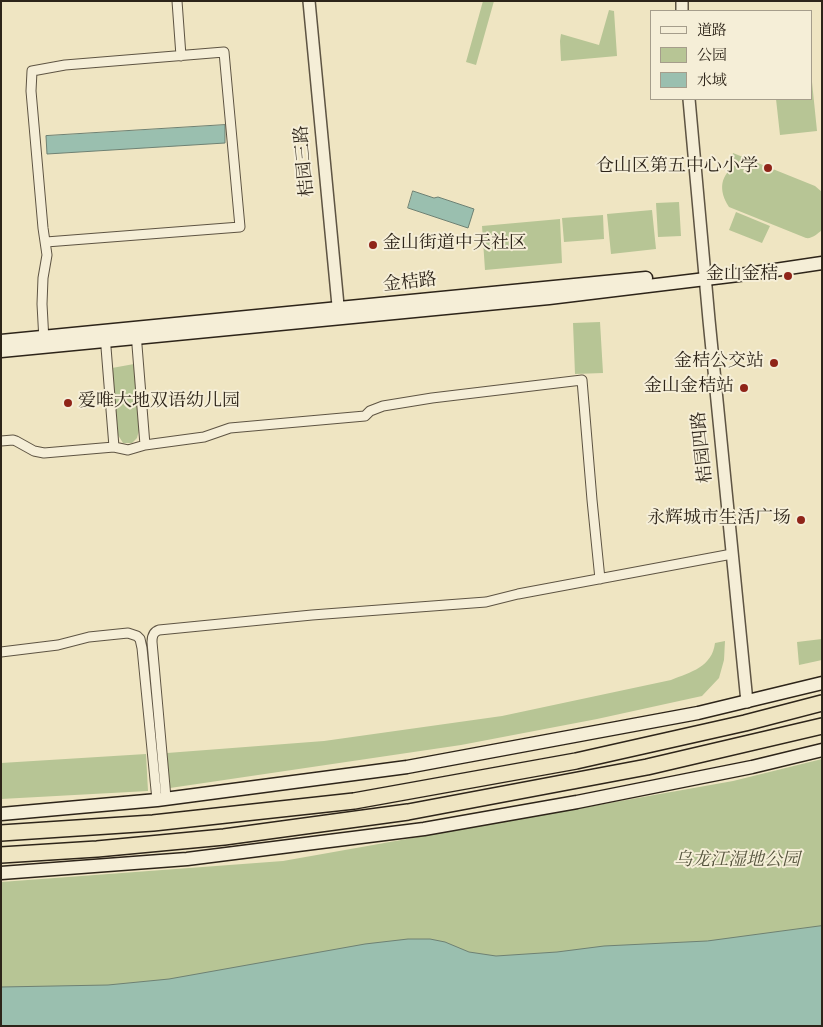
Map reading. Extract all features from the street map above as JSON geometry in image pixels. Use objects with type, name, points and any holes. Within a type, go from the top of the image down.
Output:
[{"type":"highway","points":[[1,833],[153,823],[354,800],[576,761],[745,723],[822,703]]},
{"type":"highway","points":[[1,855],[224,837],[408,812],[647,767],[822,726]]},
{"type":"main road","name":"金桔路","points":[[1,341],[44,342],[338,313],[666,276],[704,275],[822,254]]},
{"type":"main road","points":[[704,275],[756,273],[822,263]]},
{"type":"main road","points":[[1,351],[44,342]]},
{"type":"main road","points":[[1,814],[162,799],[407,767],[698,713],[822,683]]},
{"type":"main road","points":[[1,873],[188,859],[424,829],[577,802],[822,750]]},
{"type":"street","points":[[176,1],[180,56]]},
{"type":"street","name":"桔园三路","points":[[309,1],[338,313]]},
{"type":"street","points":[[44,342],[42,304],[46,242],[32,109],[32,71],[66,65],[224,52],[240,227],[46,242]]},
{"type":"street","name":"桔园四路","points":[[690,100],[704,275],[747,702]]},
{"type":"street","points":[[136,333],[145,445]]},
{"type":"street","points":[[105,336],[114,447]]},
{"type":"street","points":[[1,441],[13,440],[34,451],[44,453],[114,447],[128,450],[145,445],[204,437],[230,428],[365,416],[370,411],[383,406],[424,399],[582,380],[600,579]]},
{"type":"street","points":[[162,799],[152,642],[153,634],[156,631],[312,615],[486,602],[732,554]]},
{"type":"street","points":[[1,652],[58,645],[89,637],[128,633],[137,636],[142,643],[162,799]]},
{"type":"green space","points":[[483,1],[494,1],[476,65],[466,62]]},
{"type":"green space","points":[[609,10],[614,11],[617,56],[561,61],[561,34],[599,45]]},
{"type":"green space","points":[[813,92],[817,131],[780,135],[776,100],[813,100]]},
{"type":"green space","points":[[733,153],[815,186],[822,192],[822,230],[812,237],[806,238],[729,207],[723,195],[722,183],[727,173],[737,164],[731,161]]},
{"type":"green space","points":[[679,202],[681,236],[658,237],[656,203]]},
{"type":"green space","points":[[652,210],[656,249],[611,254],[607,214]]},
{"type":"green space","points":[[736,212],[770,226],[762,243],[729,230]]},
{"type":"green space","points":[[603,215],[604,239],[564,242],[562,218]]},
{"type":"green space","points":[[560,219],[562,263],[485,270],[482,226]]},
{"type":"green space","points":[[600,322],[603,373],[575,374],[573,323]]},
{"type":"green space","points":[[134,364],[139,430],[137,438],[132,443],[123,443],[118,435],[112,368]]},
{"type":"green space","points":[[822,639],[822,660],[799,665],[797,642]]},
{"type":"green space","points":[[725,641],[724,660],[719,678],[702,696],[597,719],[461,745],[170,788],[167,753],[324,741],[502,716],[671,680],[699,668],[710,658],[715,643]]},
{"type":"green space","points":[[146,754],[148,791],[1,799],[1,763]]},
{"type":"green space","name":"乌龙江湿地公园","points":[[822,759],[822,931],[305,1026],[1,994],[1,882],[283,861],[733,781]]},
{"type":"water","points":[[225,125],[225,143],[47,154],[46,136]]},
{"type":"water","points":[[413,191],[474,209],[468,228],[408,208]]},
{"type":"water","points":[[822,926],[822,1026],[1,1026],[1,987],[108,985],[169,979],[365,944],[408,939],[430,939],[445,942],[469,952],[496,956],[557,952],[604,946],[707,941]]},
{"type":"place","name":"仓山区第五中心小学","points":[[768,168]]},
{"type":"place","name":"金山街道中天社区","points":[[373,245]]},
{"type":"place","name":"金山金桔","points":[[788,276]]},
{"type":"place","name":"金桔公交站","points":[[774,363]]},
{"type":"place","name":"金山金桔站","points":[[744,388]]},
{"type":"place","name":"爱唯大地双语幼儿园","points":[[68,403]]},
{"type":"place","name":"永辉城市生活广场","points":[[801,520]]}]
